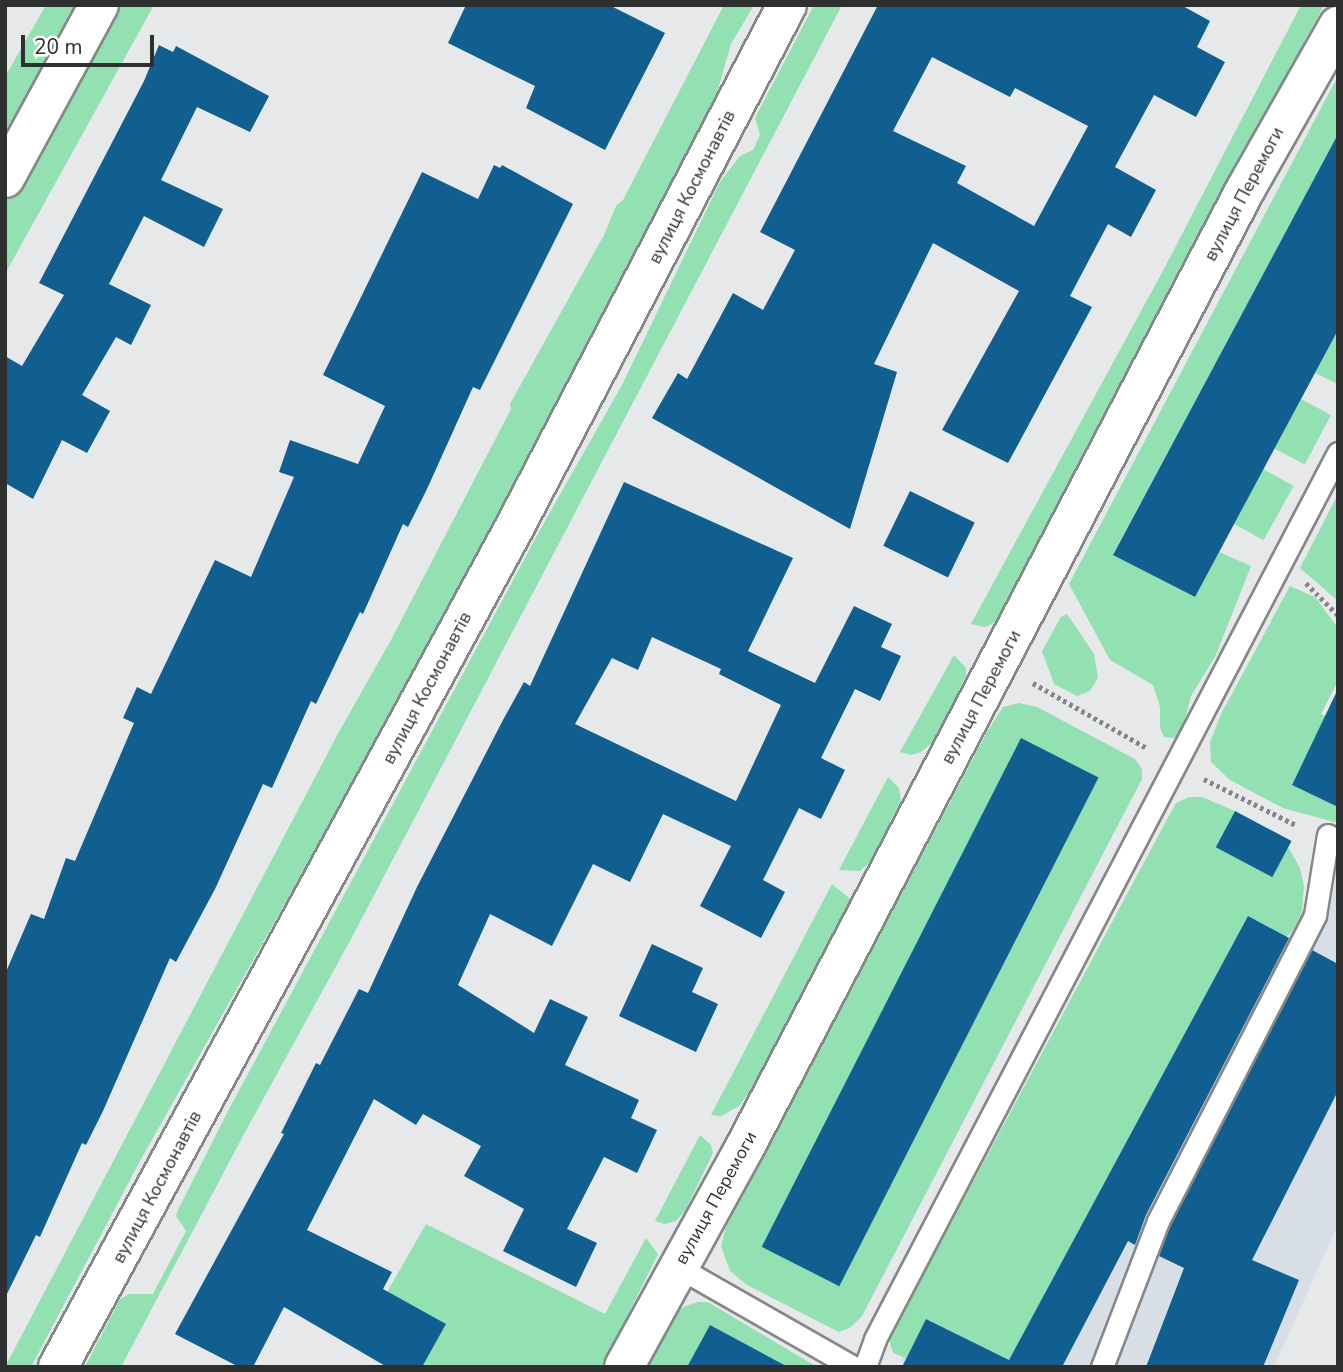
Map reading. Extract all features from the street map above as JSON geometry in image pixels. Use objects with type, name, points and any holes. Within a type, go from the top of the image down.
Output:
[{"type":"street","points":[[5,178],[99,5]]},
{"type":"street","name":"вулиця Космонавтів","points":[[58,1367],[506,541],[787,5]]},
{"type":"street","name":"вулиця Перемоги","points":[[624,1367],[746,1145],[1245,190],[1338,26]]},
{"type":"lane","points":[[864,1367],[881,1326],[1338,453]]},
{"type":"lane","points":[[1102,1367],[1158,1221],[1315,915],[1328,835]]},
{"type":"lane","points":[[678,1267],[853,1367]]},
{"type":"path","points":[[1282,561],[1338,615]]},
{"type":"shaded area","points":[[1338,870],[1338,1224],[1274,1367],[903,1367],[902,1357],[925,1314],[1248,897],[1289,917]]},
{"type":"green space","points":[[46,5],[79,5],[5,144],[5,77]]},
{"type":"green space","points":[[116,5],[154,5],[5,274],[5,205]]},
{"type":"green space","points":[[724,5],[754,5],[731,44],[713,106],[488,535],[386,724],[140,1161],[31,1367],[5,1367],[340,730],[391,640],[511,409],[510,404],[604,235],[616,206],[623,200]]},
{"type":"green space","points":[[814,5],[842,5],[351,939],[121,1367],[85,1367],[120,1299],[130,1294],[153,1294],[186,1231],[176,1216],[178,1210],[227,1113],[540,530],[622,385],[720,182],[740,156],[753,150],[760,135],[755,118]]},
{"type":"green space","points":[[1301,5],[1324,5],[1216,207],[1087,460],[996,622],[985,627],[971,624],[1165,267]]},
{"type":"green space","points":[[1338,76],[1338,134],[1113,554],[1194,597],[1219,552],[1251,566],[1215,657],[1191,696],[1182,732],[1174,738],[1164,737],[1160,728],[1160,707],[1153,685],[1110,660],[1069,584]]},
{"type":"green space","points":[[1338,330],[1338,384],[1315,373]]},
{"type":"green space","points":[[1301,399],[1331,415],[1305,464],[1275,448]]},
{"type":"green space","points":[[1263,469],[1294,486],[1264,540],[1233,523]]},
{"type":"green space","points":[[1338,494],[1338,601],[1300,568]]},
{"type":"green space","points":[[1290,586],[1315,597],[1338,628],[1338,681],[1321,714],[1338,722],[1320,727],[1292,785],[1332,804],[1338,793],[1338,823],[1283,808],[1230,780],[1211,762],[1210,742],[1221,714]]},
{"type":"green space","points":[[1067,614],[1094,654],[1098,678],[1090,691],[1077,696],[1054,684],[1042,651],[1061,617]]},
{"type":"green space","points":[[954,655],[966,668],[966,676],[935,740],[921,752],[911,755],[900,752]]},
{"type":"green space","points":[[1019,703],[1037,707],[1135,759],[1142,769],[1142,779],[862,1316],[850,1328],[839,1332],[747,1285],[730,1271],[721,1246],[726,1227],[987,732],[1003,707]]},
{"type":"green space","points":[[888,777],[899,788],[901,800],[871,861],[860,871],[839,870]]},
{"type":"green space","points":[[1189,797],[1202,797],[1235,811],[1216,847],[1272,877],[1288,847],[1300,868],[1304,887],[1302,911],[1294,929],[1286,937],[1248,916],[1009,1360],[927,1319],[906,1358],[893,1353],[889,1339],[1176,803]]},
{"type":"green space","points":[[832,884],[850,899],[850,910],[760,1078],[739,1106],[721,1116],[711,1115]]},
{"type":"green space","points":[[700,1135],[711,1145],[713,1153],[685,1211],[676,1221],[665,1224],[655,1221]]},
{"type":"green space","points":[[426,1224],[605,1314],[646,1238],[658,1254],[602,1367],[416,1367],[370,1322]]},
{"type":"green space","points":[[708,1302],[817,1367],[788,1367],[710,1325],[687,1367],[640,1367],[672,1316],[685,1306]]},
{"type":"building","points":[[466,5],[609,5],[665,33],[605,150],[526,108],[535,86],[448,43]]},
{"type":"building","points":[[878,5],[1181,5],[1210,21],[1197,47],[1225,62],[1196,117],[1154,95],[1115,167],[1156,190],[1131,237],[1108,224],[1070,296],[1092,307],[1008,463],[942,430],[1019,291],[933,243],[874,364],[897,372],[850,529],[652,418],[678,373],[687,379],[733,293],[763,310],[795,250],[760,232]],"holes":[[[932,57],[1010,97],[1015,88],[1088,126],[1034,226],[957,183],[966,166],[893,131]]]},
{"type":"building","points":[[159,45],[173,52],[176,46],[269,96],[250,132],[197,107],[161,180],[223,209],[204,247],[144,216],[109,284],[151,305],[131,345],[116,337],[82,395],[110,411],[87,453],[62,440],[33,499],[5,483],[5,356],[22,366],[64,295],[39,283],[144,81]]},
{"type":"building","points":[[1338,134],[1338,330],[1195,597],[1113,555]]},
{"type":"building","points":[[494,165],[500,168],[502,165],[573,204],[480,390],[473,387],[427,489],[408,527],[403,524],[363,614],[360,612],[316,704],[311,701],[272,788],[263,784],[215,889],[176,962],[170,958],[103,1111],[86,1145],[82,1143],[40,1237],[36,1235],[5,1298],[5,974],[31,914],[44,919],[66,858],[75,861],[134,723],[123,718],[137,687],[151,694],[215,560],[251,577],[294,477],[279,472],[290,440],[358,464],[385,406],[323,375],[422,172],[478,199]]},
{"type":"building","points":[[624,482],[793,558],[748,651],[815,683],[854,606],[892,624],[881,647],[901,656],[880,701],[855,689],[821,758],[845,770],[821,819],[799,808],[763,880],[785,892],[761,938],[700,906],[731,846],[663,814],[630,882],[593,864],[552,946],[490,914],[458,985],[534,1033],[550,999],[588,1017],[565,1065],[639,1100],[631,1118],[657,1130],[637,1173],[604,1157],[567,1229],[597,1243],[576,1287],[503,1251],[524,1209],[464,1176],[481,1146],[423,1114],[416,1125],[374,1099],[307,1230],[392,1272],[383,1289],[446,1324],[422,1367],[387,1367],[284,1307],[253,1367],[239,1367],[175,1334],[284,1134],[281,1133],[316,1063],[320,1065],[359,989],[368,993],[417,887],[503,720],[524,682],[530,686]],"holes":[[[652,637],[721,669],[719,674],[781,705],[736,801],[575,724],[612,658],[638,670]]]},
{"type":"building","points":[[910,491],[975,523],[948,577],[883,546]]},
{"type":"building","points":[[1338,689],[1338,807],[1292,785]]},
{"type":"building","points":[[1021,738],[1099,777],[839,1286],[762,1247]]},
{"type":"building","points":[[1235,811],[1292,841],[1272,877],[1216,847]]},
{"type":"building","points":[[1248,916],[1289,938],[1146,1215],[1135,1245],[1128,1241],[1062,1367],[902,1367],[926,1319],[1009,1360]]},
{"type":"building","points":[[652,944],[703,968],[692,992],[718,1004],[696,1052],[619,1016]]},
{"type":"building","points":[[1312,950],[1338,964],[1338,1091],[1252,1260],[1299,1280],[1263,1367],[1146,1367],[1184,1268],[1159,1256],[1170,1226]]},
{"type":"building","points":[[710,1325],[788,1367],[687,1367]]}]
